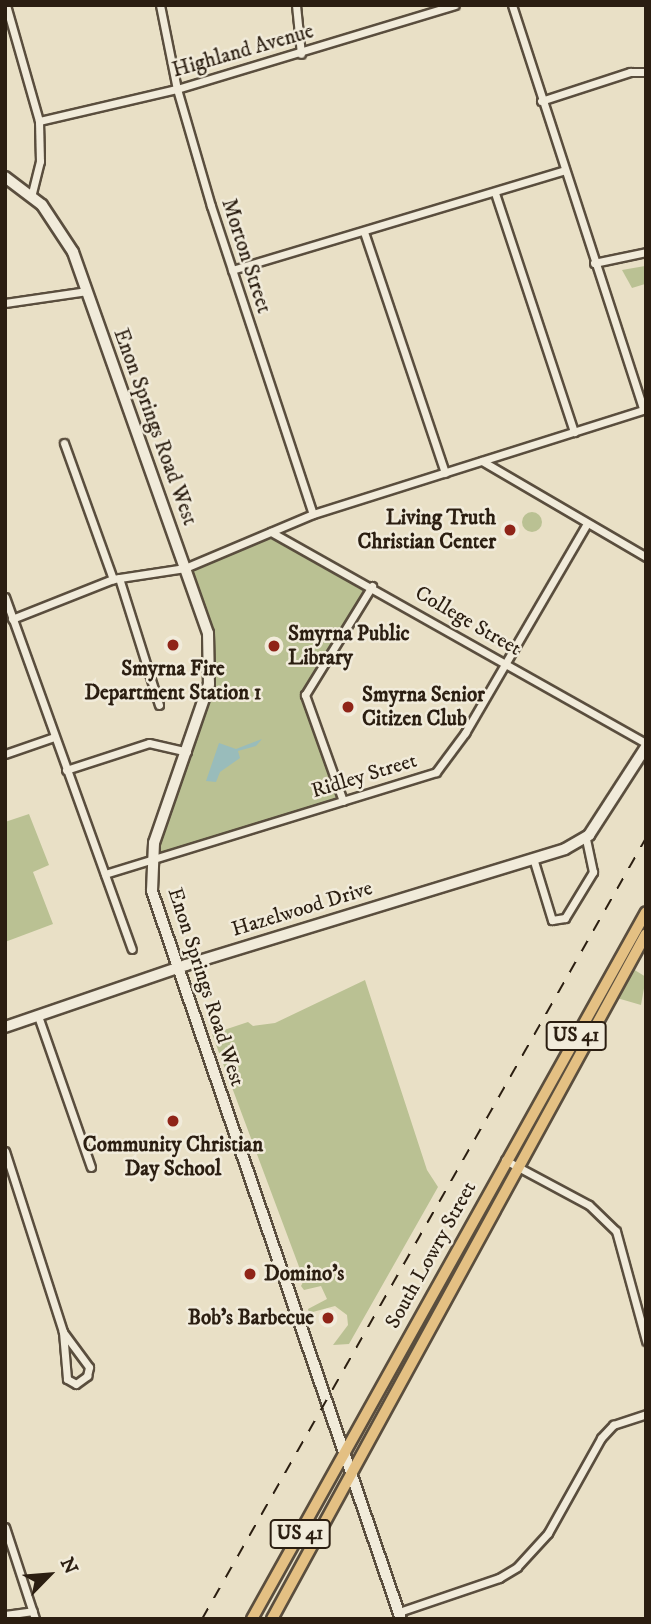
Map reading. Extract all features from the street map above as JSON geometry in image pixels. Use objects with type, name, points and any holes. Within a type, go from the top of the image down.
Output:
[{"type":"main road","name":"South Lowry Street","points":[[253,1619],[505,1160],[646,912]]},
{"type":"main road","name":"US 41","points":[[272,1619],[516,1166],[646,934]]},
{"type":"main road","points":[[269,1589],[282,1601]]},
{"type":"street","points":[[6,5],[38,121],[40,161],[32,194]]},
{"type":"street","name":"Morton Street","points":[[160,5],[177,89],[232,270],[313,514]]},
{"type":"street","points":[[296,5],[300,54]]},
{"type":"street","name":"Highland Avenue","points":[[38,121],[177,89],[300,54],[437,8],[454,5]]},
{"type":"street","points":[[12,620],[116,579],[185,568],[313,514],[644,409],[563,171],[512,5]]},
{"type":"street","points":[[541,101],[630,72],[646,72]]},
{"type":"street","points":[[232,270],[563,171]]},
{"type":"street","name":"Enon Springs Road West","points":[[5,177],[32,194],[65,236],[208,633],[211,664],[207,693],[151,863],[152,891],[176,968],[346,1450],[400,1616]]},
{"type":"street","points":[[495,193],[574,432]]},
{"type":"street","points":[[365,232],[445,473]]},
{"type":"street","points":[[594,263],[646,252]]},
{"type":"street","points":[[5,303],[87,291]]},
{"type":"street","points":[[64,443],[116,579],[159,705]]},
{"type":"street","points":[[482,461],[586,525],[646,557]]},
{"type":"street","name":"Ridley Street","points":[[105,874],[151,863],[424,776],[446,763],[586,525]]},
{"type":"street","name":"College Street","points":[[271,532],[372,586],[646,745]]},
{"type":"street","points":[[343,801],[305,697],[372,586]]},
{"type":"street","points":[[5,597],[132,948]]},
{"type":"street","points":[[5,754],[54,737]]},
{"type":"street","points":[[66,770],[149,743],[187,752]]},
{"type":"street","points":[[533,858],[552,920],[565,918],[593,872],[586,838],[646,745]]},
{"type":"street","name":"Hazelwood Drive","points":[[5,1027],[176,968],[533,858],[586,838]]},
{"type":"street","points":[[38,1016],[91,1167]]},
{"type":"street","points":[[5,1151],[63,1332],[67,1379],[76,1384],[87,1376],[89,1367],[63,1332]]},
{"type":"street","points":[[505,1160],[589,1205],[616,1231],[646,1341]]},
{"type":"street","points":[[400,1616],[499,1578],[517,1567],[548,1533],[601,1438],[613,1426],[646,1414]]},
{"type":"street","points":[[5,1527],[34,1615],[5,1615]]},
{"type":"green space","points":[[645,266],[645,284],[632,288],[622,270]]},
{"type":"green space","points":[[528,512],[536,512],[542,522],[536,532],[528,532],[522,526],[522,518]]},
{"type":"green space","points":[[271,532],[372,586],[307,690],[343,801],[151,863],[204,702],[211,655],[185,568]]},
{"type":"green space","points":[[29,814],[49,865],[33,872],[53,924],[5,942],[5,822]]},
{"type":"green space","points":[[633,969],[646,977],[641,1005],[617,998]]},
{"type":"green space","points":[[365,980],[427,1170],[438,1187],[349,1344],[333,1345],[348,1325],[347,1315],[335,1306],[309,1313],[308,1309],[327,1299],[321,1286],[304,1290],[301,1286],[304,1280],[212,1034],[248,1022],[253,1026],[275,1023]]},
{"type":"water","points":[[262,739],[256,746],[238,751],[240,758],[220,772],[216,782],[206,781],[219,743],[236,749]]},
{"type":"railway","points":[[202,1619],[646,838]]},
{"type":"place","name":"Living Truth Christian Center","points":[[510,530]]},
{"type":"place","name":"Smyrna Fire Department Station 1","points":[[173,645]]},
{"type":"place","name":"Smyrna Public Library","points":[[274,646]]},
{"type":"place","name":"Smyrna Senior Citizen Club","points":[[348,707]]},
{"type":"place","name":"Community Christian Day School","points":[[173,1121]]},
{"type":"place","name":"Domino's","points":[[250,1274]]},
{"type":"place","name":"Bob's Barbecue","points":[[328,1318]]}]
